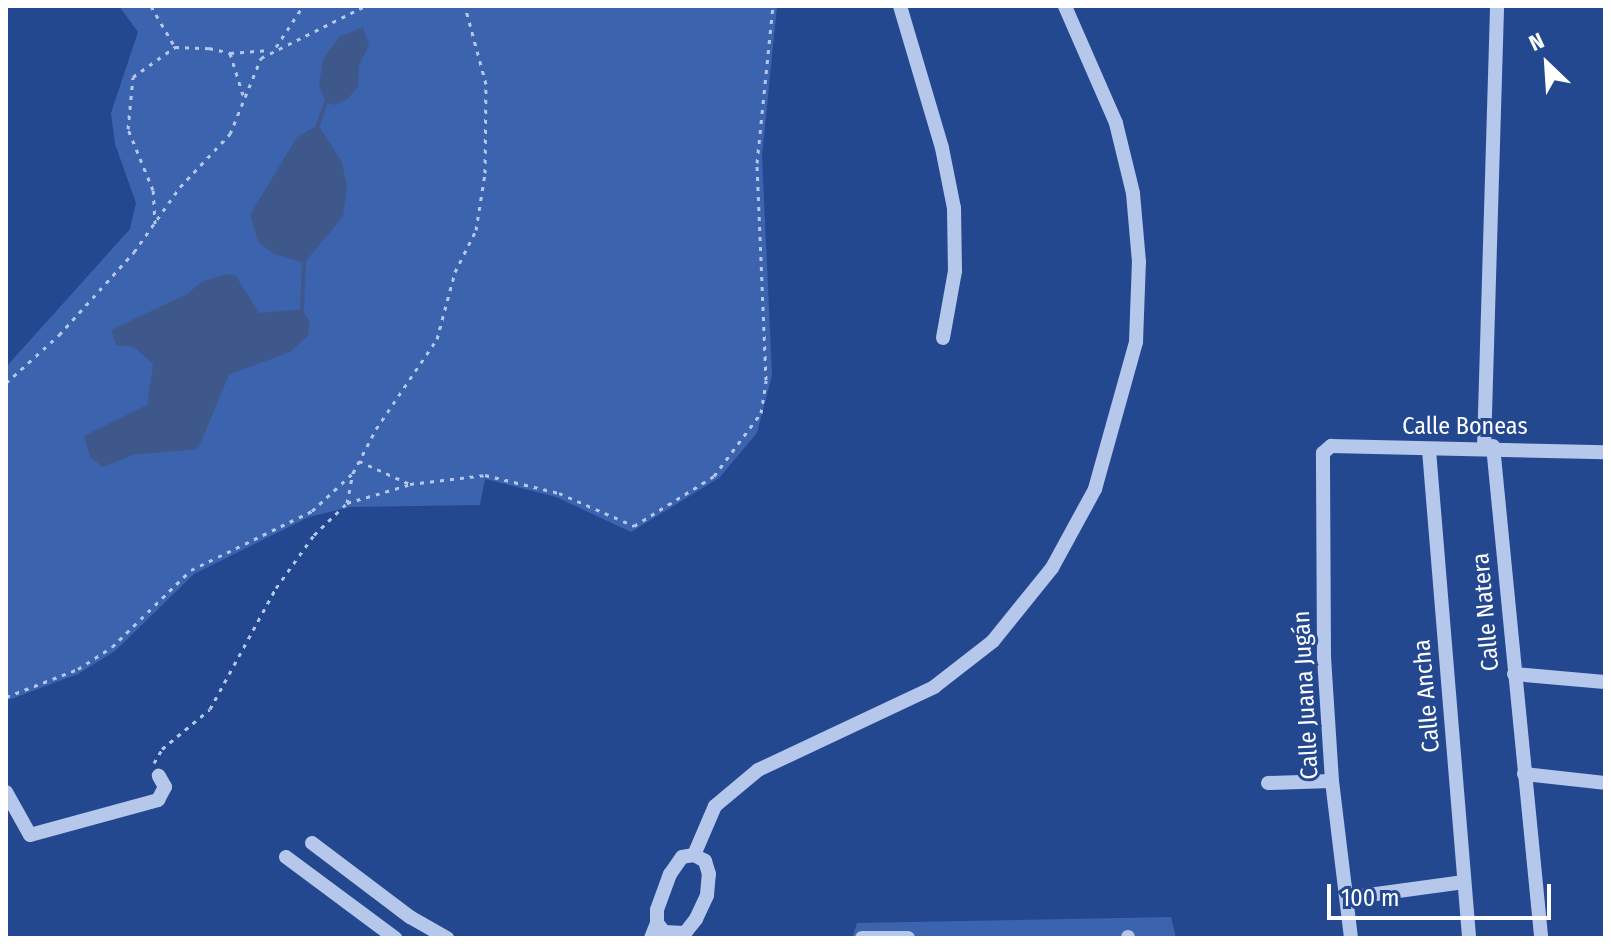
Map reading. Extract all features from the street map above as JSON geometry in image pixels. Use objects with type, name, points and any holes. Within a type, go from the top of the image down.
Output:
[{"type":"street","points":[[900,6],[942,148],[954,208],[955,271],[943,338]]},
{"type":"street","points":[[694,855],[715,806],[758,770],[934,687],[993,641],[1052,568],[1095,489],[1136,342],[1139,262],[1133,193],[1116,123],[1065,6]]},
{"type":"street","name":"Calle Natera","points":[[1497,6],[1489,446],[1541,938]]},
{"type":"street","name":"Calle Boneas","points":[[1326,448],[1429,450],[1489,446],[1605,452]]},
{"type":"street","name":"Calle Juana Jugán","points":[[1326,448],[1321,563],[1332,781],[1351,938]]},
{"type":"street","name":"Calle Ancha","points":[[1429,450],[1469,938]]},
{"type":"street","points":[[1514,674],[1605,682]]},
{"type":"street","points":[[1524,774],[1605,783]]},
{"type":"street","points":[[6,792],[30,835],[158,800],[165,787],[159,776]]},
{"type":"street","points":[[1268,783],[1332,781]]},
{"type":"street","points":[[312,843],[410,917],[447,938]]},
{"type":"street","points":[[651,938],[670,874],[682,857],[694,855],[705,861],[708,885],[696,919],[682,935],[673,935],[657,923]]},
{"type":"street","points":[[286,857],[395,938],[410,917]]},
{"type":"street","points":[[1347,898],[1464,882]]},
{"type":"street","points":[[862,938],[908,938]]},
{"type":"path","points":[[151,6],[175,47]]},
{"type":"path","points":[[6,383],[59,335],[155,224],[180,187],[230,134],[261,58],[273,50],[303,6]]},
{"type":"path","points":[[155,224],[153,190],[128,129],[133,77],[175,47],[230,53],[273,50],[309,38],[365,6]]},
{"type":"path","points":[[347,503],[353,473],[359,461],[437,339],[455,272],[476,230],[485,173],[486,84],[465,6]]},
{"type":"path","points":[[159,776],[153,760],[210,709],[276,588],[314,535],[347,503],[410,484],[485,475],[559,493],[634,526],[714,476],[744,442],[761,413],[766,380],[757,163],[773,6]]},
{"type":"path","points":[[230,53],[244,96]]},
{"type":"path","points":[[359,461],[410,484]]},
{"type":"path","points":[[6,697],[78,669],[112,647],[191,570],[312,511],[353,473]]},
{"type":"shaded area","points":[[119,6],[777,6],[762,156],[772,375],[757,433],[719,478],[631,532],[556,497],[485,479],[480,505],[350,507],[309,517],[194,574],[115,651],[78,674],[6,701],[6,367],[130,229],[136,203],[115,144],[111,113],[138,32]]},
{"type":"shaded area","points":[[363,27],[369,46],[359,65],[358,86],[348,99],[334,105],[326,102],[319,86],[323,59],[339,37]]},
{"type":"shaded area","points":[[318,125],[342,162],[347,187],[343,217],[304,263],[274,254],[258,242],[250,215],[297,137]]},
{"type":"shaded area","points":[[228,274],[236,276],[259,313],[302,309],[310,322],[308,336],[290,352],[229,375],[198,449],[133,455],[103,467],[90,457],[84,436],[147,405],[153,364],[134,347],[116,345],[111,330],[187,294],[203,281]]},
{"type":"shaded area","points":[[1171,917],[1176,938],[852,938],[857,923]]},
{"type":"waterway","points":[[318,125],[326,102]]},
{"type":"waterway","points":[[302,309],[304,263]]}]
